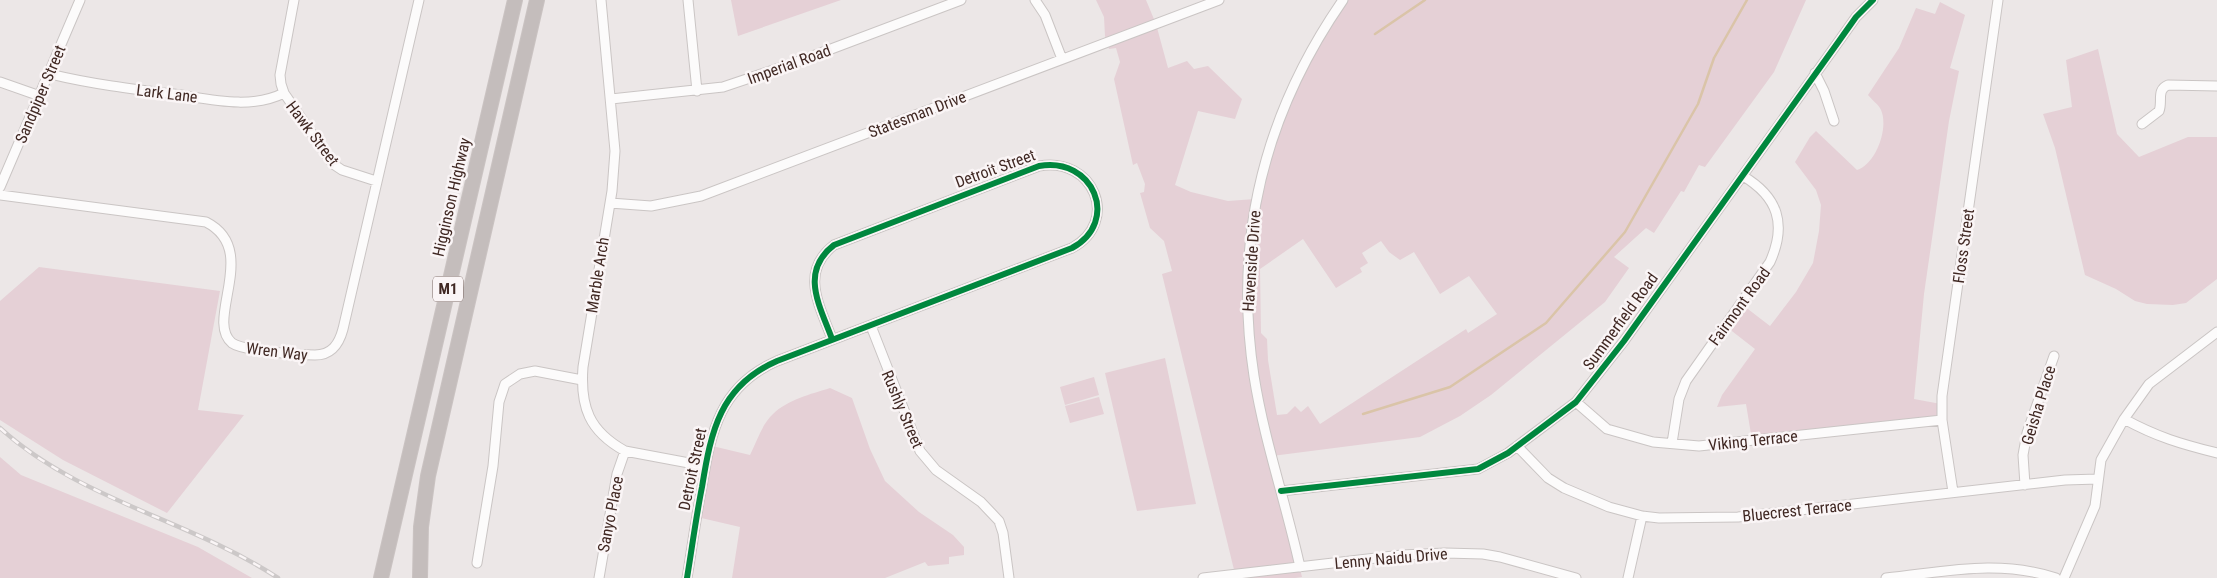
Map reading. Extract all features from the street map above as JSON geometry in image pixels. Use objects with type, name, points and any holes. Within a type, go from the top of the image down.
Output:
[{"type":"highway","name":"Higginson Highway","points":[[381,578],[515,0]]},
{"type":"highway","name":"M1","points":[[420,577],[421,527],[428,476],[537,0]]},
{"type":"street","name":"Sandpiper Street","points":[[0,187],[50,74],[80,0]]},
{"type":"street","name":"Hawk Street","points":[[294,0],[280,75],[284,93],[333,164],[342,170],[376,180]]},
{"type":"street","name":"Wren Way","points":[[0,195],[188,218],[206,222],[220,232],[230,248],[231,266],[225,317],[226,334],[230,341],[251,349],[319,355],[336,346],[341,336],[418,0]]},
{"type":"street","name":"Marble Arch","points":[[601,0],[615,151],[610,203],[582,380],[584,402],[591,420],[602,436],[625,451],[705,466]]},
{"type":"street","points":[[688,0],[697,91]]},
{"type":"street","name":"Imperial Road","points":[[611,99],[697,91],[734,83],[961,0]]},
{"type":"street","points":[[1035,0],[1045,15],[1062,60]]},
{"type":"street","name":"Statesman Drive","points":[[610,203],[651,206],[700,196],[1062,60],[1195,4],[1219,0]]},
{"type":"street","name":"Havenside Drive","points":[[1300,567],[1258,395],[1252,357],[1247,310],[1250,241],[1254,208],[1264,164],[1280,113],[1308,54],[1343,0]]},
{"type":"street","name":"Summerfield Road","points":[[1281,491],[1478,469],[1517,446],[1576,402],[1600,373],[1856,17],[1874,0]]},
{"type":"street","name":"Floss Street","points":[[1953,492],[1942,420],[1943,386],[1998,0]]},
{"type":"street","name":"Lark Lane","points":[[50,74],[89,84],[237,102],[262,100],[284,93]]},
{"type":"street","points":[[1815,74],[1824,91],[1834,121]]},
{"type":"street","points":[[0,82],[40,96]]},
{"type":"street","points":[[2142,124],[2159,111],[2160,91],[2164,87],[2168,85],[2217,86]]},
{"type":"street","name":"Detroit Street","points":[[687,578],[705,466],[714,426],[725,405],[740,386],[766,366],[1077,246],[1089,234],[1095,220],[1097,207],[1092,186],[1074,170],[1057,165],[1039,166],[834,245],[821,257],[814,279],[816,294],[832,340]]},
{"type":"street","name":"Fairmont Road","points":[[1672,443],[1678,399],[1686,381],[1770,262],[1778,240],[1779,226],[1775,207],[1762,190],[1743,176]]},
{"type":"street","name":"Rushly Street","points":[[870,326],[920,451],[936,470],[981,502],[997,518],[1003,533],[1009,578]]},
{"type":"street","points":[[2064,578],[2096,506],[2098,479],[2104,454],[2124,419],[2149,384],[2217,332]]},
{"type":"street","name":"Geisha Place","points":[[2024,485],[2023,455],[2026,433],[2054,356]]},
{"type":"street","points":[[477,563],[493,466],[498,402],[505,384],[520,374],[535,371],[582,380]]},
{"type":"street","name":"Viking Terrace","points":[[1576,402],[1607,429],[1637,438],[1699,446],[1942,420]]},
{"type":"street","points":[[2124,419],[2153,435],[2171,442],[2217,453]]},
{"type":"street","name":"Bluecrest Terrace","points":[[1517,446],[1555,483],[1594,502],[1642,516],[1679,519],[1714,518],[1953,492],[2098,479]]},
{"type":"street","name":"Sanyo Place","points":[[599,578],[618,474],[625,451]]},
{"type":"street","points":[[1628,578],[1642,516]]},
{"type":"street","name":"Lenny Naidu Drive","points":[[1203,578],[1402,555],[1459,553],[1500,557],[1561,576],[1576,578]]},
{"type":"street","points":[[1886,578],[1986,567],[2024,569],[2056,578]]},
{"type":"shaded area","points":[[731,0],[841,0],[738,36]]},
{"type":"shaded area","points":[[1096,0],[1146,0],[1156,24],[1168,68],[1187,61],[1194,69],[1208,66],[1242,99],[1235,119],[1198,111],[1175,185],[1191,192],[1228,201],[1255,199],[1270,141],[1342,0],[1806,0],[1774,72],[1705,167],[1699,165],[1684,192],[1681,191],[1654,233],[1646,228],[1614,257],[1629,268],[1605,302],[1491,395],[1460,416],[1420,437],[1272,456],[1302,577],[1295,578],[1236,578],[1162,274],[1172,271],[1164,241],[1150,228],[1140,193],[1144,192],[1145,184],[1137,163],[1133,165],[1114,79],[1120,62],[1116,48],[1109,49],[1105,36],[1104,17]],"holes":[[[1303,239],[1336,288],[1362,272],[1360,268],[1368,263],[1362,253],[1381,241],[1389,252],[1400,260],[1414,252],[1440,294],[1469,276],[1497,314],[1468,333],[1466,329],[1320,424],[1308,406],[1301,412],[1295,406],[1287,414],[1277,415],[1268,360],[1267,339],[1261,333],[1260,269]]]},
{"type":"shaded area","points":[[1940,2],[1965,15],[1950,68],[1959,71],[1949,121],[1924,294],[1914,399],[1941,404],[1942,420],[1752,440],[1746,404],[1717,407],[1722,395],[1755,349],[1728,328],[1744,306],[1770,326],[1796,292],[1813,263],[1819,231],[1821,205],[1816,190],[1795,162],[1810,137],[1816,131],[1857,170],[1870,161],[1882,135],[1883,118],[1879,106],[1868,95],[1899,48],[1916,8],[1935,14]]},
{"type":"shaded area","points":[[2098,49],[2117,134],[2139,157],[2188,137],[2217,137],[2217,279],[2186,303],[2173,305],[2147,304],[2135,301],[2116,289],[2085,275],[2055,148],[2043,114],[2072,107],[2066,60]]},
{"type":"shaded area","points":[[39,267],[220,291],[198,410],[244,415],[167,513],[63,460],[0,420],[0,301]]},
{"type":"shaded area","points":[[1165,358],[1196,504],[1137,511],[1105,373]]},
{"type":"shaded area","points":[[1094,377],[1099,395],[1065,405],[1060,387]]},
{"type":"shaded area","points":[[830,388],[852,398],[870,449],[885,481],[919,512],[953,535],[964,547],[964,555],[949,557],[949,564],[928,566],[925,562],[885,578],[732,578],[740,527],[697,517],[708,445],[750,455],[760,433],[773,414],[785,405],[800,398]]},
{"type":"shaded area","points":[[1099,397],[1104,414],[1070,423],[1065,406]]},
{"type":"shaded area","points":[[0,457],[21,475],[198,547],[252,578],[0,578]]},
{"type":"waterway","points":[[1375,34],[1425,0]]},
{"type":"waterway","points":[[1363,414],[1450,387],[1546,323],[1625,232],[1698,104],[1714,58],[1747,0]]},
{"type":"railway","points":[[0,428],[31,453],[64,474],[99,492],[209,540],[278,578]]},
{"type":"cycle path","points":[[1281,491],[1478,469],[1508,453],[1576,402],[1624,341],[1856,17],[1873,0]]},
{"type":"cycle path","points":[[687,578],[705,467],[715,429],[722,412],[742,383],[758,371],[777,361],[1072,248],[1087,236],[1095,222],[1097,208],[1094,193],[1086,180],[1074,171],[1058,166],[1039,166],[834,245],[823,255],[817,266],[815,278],[818,302],[832,339]]}]
